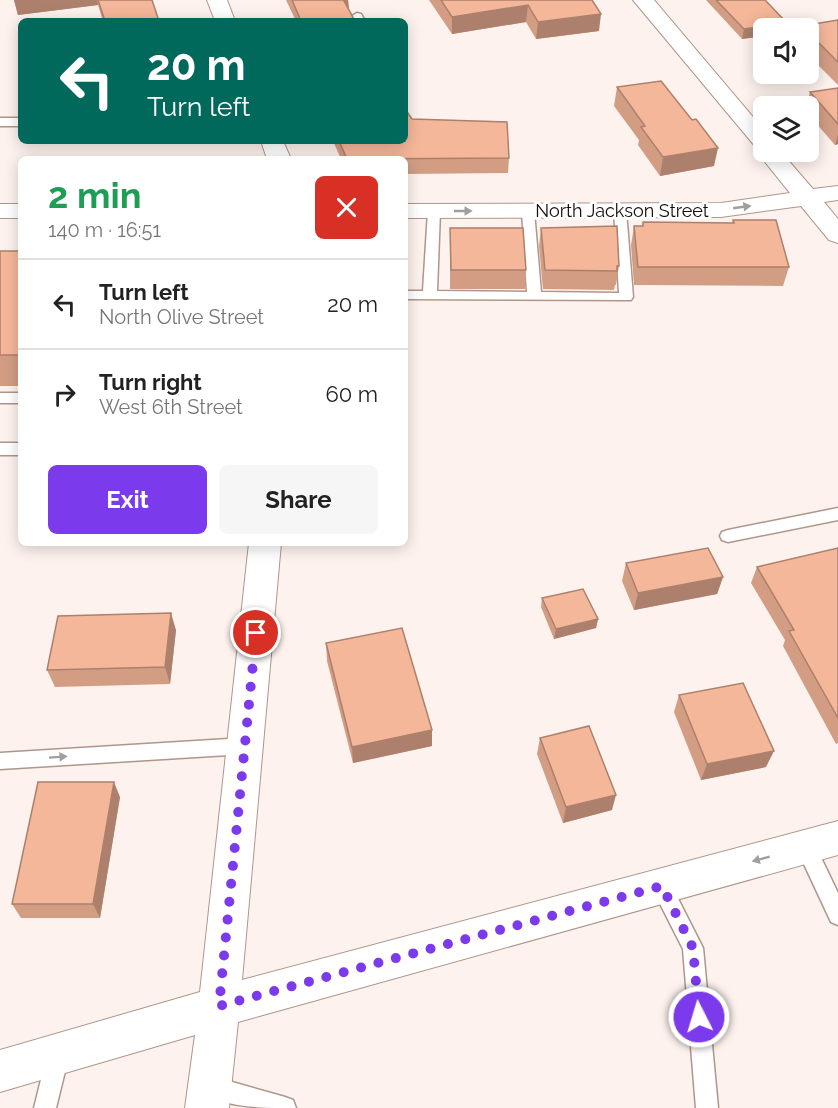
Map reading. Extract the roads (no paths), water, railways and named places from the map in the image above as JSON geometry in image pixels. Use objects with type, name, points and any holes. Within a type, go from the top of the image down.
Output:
[{"type":"street","points":[[217,0],[224,18]]},
{"type":"street","points":[[643,0],[753,132]]},
{"type":"street","points":[[777,162],[838,235]]},
{"type":"street","name":"North Jackson Street","points":[[408,211],[721,210],[838,193]]},
{"type":"street","points":[[0,211],[18,211]]},
{"type":"street","points":[[208,1097],[266,546]]},
{"type":"street","points":[[0,1071],[219,1006],[822,842]]},
{"type":"lane","points":[[0,122],[18,122]]},
{"type":"lane","points":[[408,295],[626,297],[620,210]]},
{"type":"lane","points":[[430,295],[434,211]]},
{"type":"lane","points":[[528,211],[534,296]]},
{"type":"lane","points":[[0,398],[18,398]]},
{"type":"lane","points":[[0,449],[18,449]]},
{"type":"lane","points":[[728,536],[838,514]]},
{"type":"lane","points":[[0,761],[245,746]]},
{"type":"lane","points":[[822,842],[838,915]]},
{"type":"lane","points":[[662,886],[693,948],[707,1108]]},
{"type":"lane","points":[[45,1108],[58,1054]]},
{"type":"lane","points":[[208,1097],[285,1108]]}]
